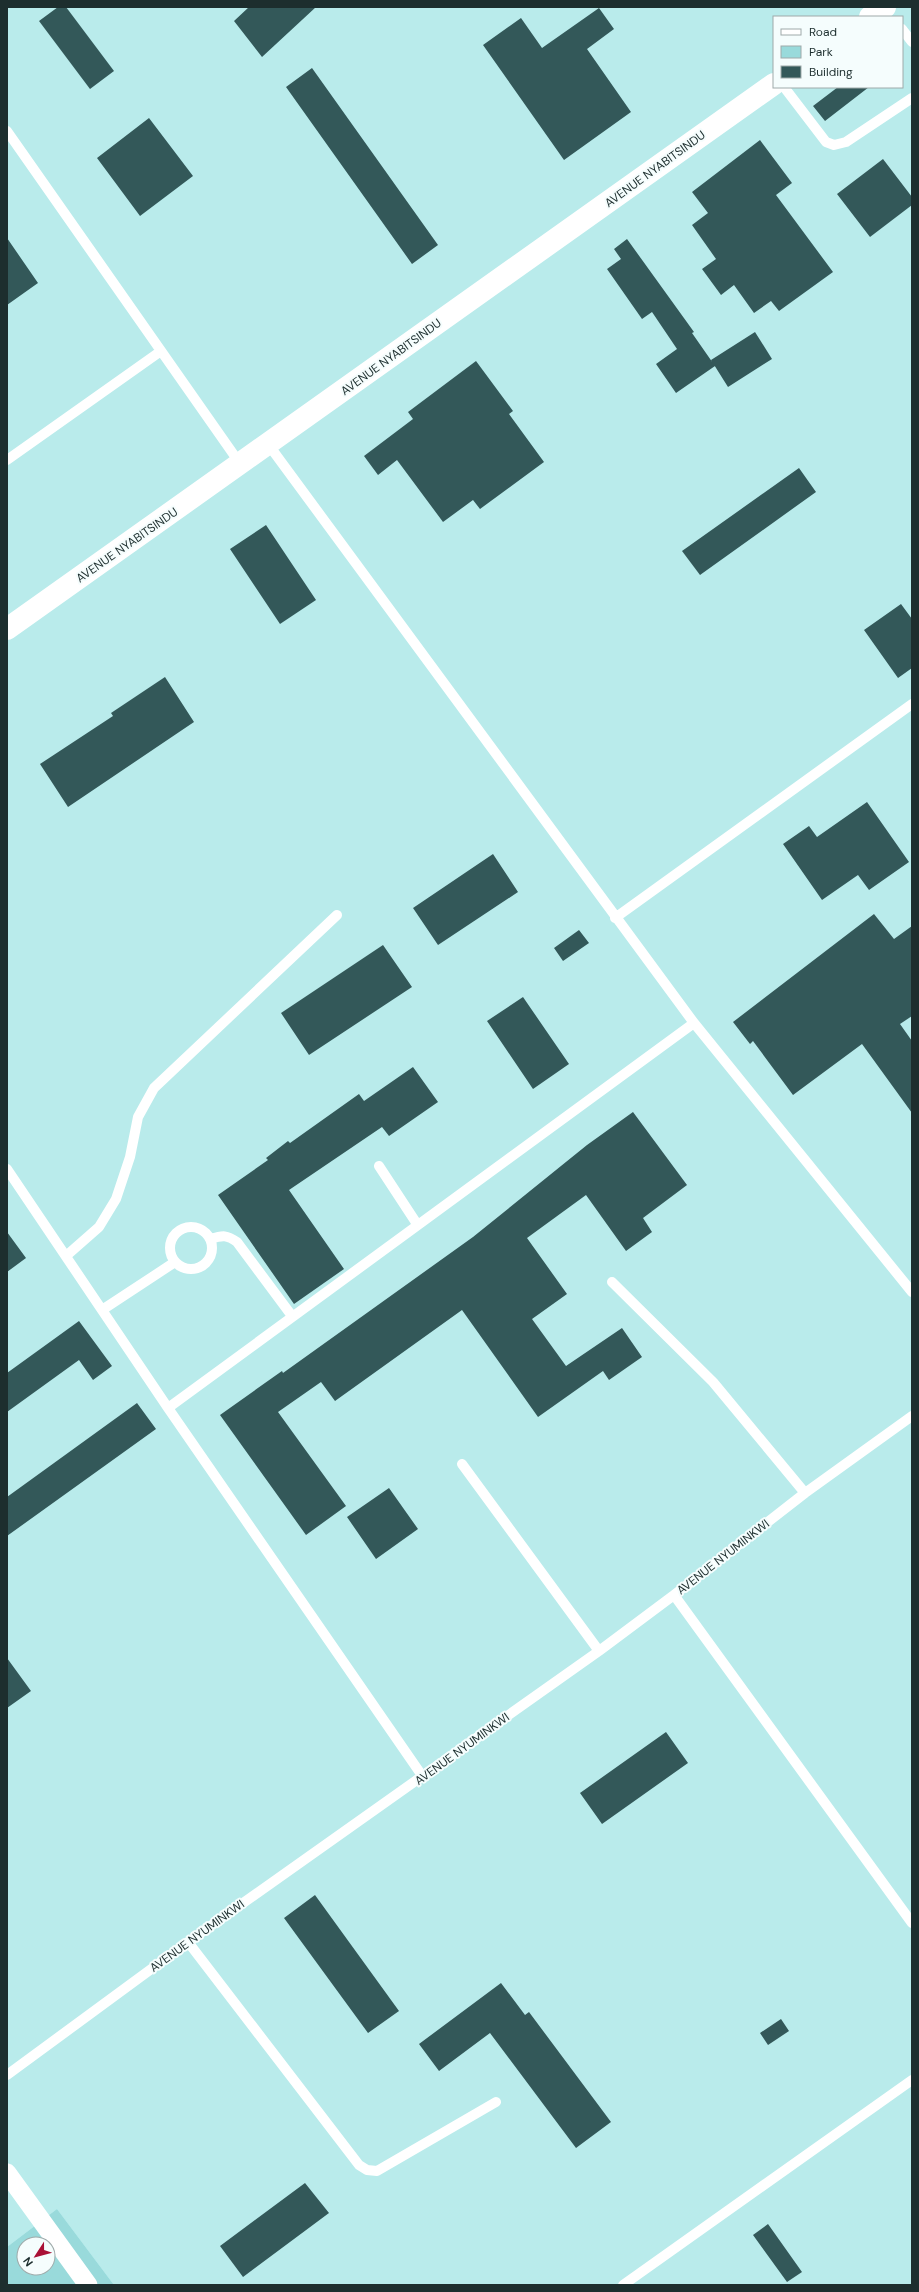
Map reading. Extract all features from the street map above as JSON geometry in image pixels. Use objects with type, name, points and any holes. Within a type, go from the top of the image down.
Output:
[{"type":"street","points":[[872,16],[885,7]]},
{"type":"street","name":"AVENUE NYABITSINDU","points":[[7,629],[773,85]]},
{"type":"street","points":[[7,2173],[88,2285]]},
{"type":"lane","points":[[885,7],[892,16]]},
{"type":"lane","points":[[903,30],[912,42]]},
{"type":"lane","points":[[785,88],[826,142],[834,145],[846,142],[912,98]]},
{"type":"lane","points":[[7,131],[241,464]]},
{"type":"lane","points":[[7,460],[161,351]]},
{"type":"lane","points":[[268,444],[615,918],[694,1023],[912,1292]]},
{"type":"lane","points":[[615,918],[912,704]]},
{"type":"lane","points":[[66,1256],[99,1227],[116,1199],[130,1157],[138,1117],[154,1088],[337,915]]},
{"type":"lane","points":[[168,1408],[417,1224],[694,1023]]},
{"type":"lane","points":[[379,1166],[417,1224]]},
{"type":"lane","points":[[7,1169],[168,1408],[424,1777]]},
{"type":"lane","points":[[191,1226],[203,1230],[211,1239],[213,1251],[208,1262],[198,1269],[186,1269],[175,1262],[170,1251],[171,1239],[180,1230],[191,1226]]},
{"type":"lane","points":[[211,1239],[221,1235],[229,1236],[238,1242],[292,1316]]},
{"type":"lane","points":[[102,1310],[175,1262]]},
{"type":"lane","points":[[612,1282],[713,1382],[805,1493]]},
{"type":"lane","name":"AVENUE NYUMINKWI","points":[[7,2075],[188,1942],[424,1777],[598,1651],[674,1595],[805,1493],[912,1416]]},
{"type":"lane","points":[[462,1464],[598,1651]]},
{"type":"lane","points":[[674,1595],[912,1923]]},
{"type":"lane","points":[[188,1942],[359,2165],[367,2170],[377,2171],[496,2102]]},
{"type":"lane","points":[[623,2285],[912,2080]]},
{"type":"shaded area","points":[[7,7],[912,7],[912,2285],[114,2285],[57,2209],[21,2236],[16,2236],[16,2240],[7,2247]]},
{"type":"green space","points":[[57,2209],[114,2285],[7,2285],[7,2247],[16,2240],[16,2276],[56,2276],[56,2236],[21,2236]]},
{"type":"building","points":[[58,7],[66,7],[114,71],[90,89],[39,21]]},
{"type":"building","points":[[249,7],[316,7],[262,57],[234,21]]},
{"type":"building","points":[[599,8],[614,29],[587,49],[631,112],[564,160],[483,45],[521,18],[542,48]]},
{"type":"building","points":[[312,68],[438,245],[412,264],[286,87]]},
{"type":"building","points":[[837,88],[868,88],[825,121],[813,106]]},
{"type":"building","points":[[149,118],[193,176],[140,216],[97,158]]},
{"type":"building","points":[[760,140],[792,183],[776,195],[833,272],[779,311],[771,301],[754,313],[734,285],[721,295],[702,269],[716,259],[692,225],[708,213],[692,192]]},
{"type":"building","points":[[883,159],[912,197],[912,205],[870,237],[837,194]]},
{"type":"building","points":[[7,238],[38,283],[7,305]]},
{"type":"building","points":[[627,239],[694,332],[692,333],[715,366],[676,393],[656,364],[677,349],[652,312],[642,319],[607,269],[621,259],[614,249]]},
{"type":"building","points":[[755,332],[772,359],[728,387],[711,360]]},
{"type":"building","points":[[476,361],[513,411],[509,414],[544,462],[480,509],[473,500],[443,522],[397,460],[378,475],[364,456],[413,419],[408,412]]},
{"type":"building","points":[[799,468],[816,492],[700,575],[682,551]]},
{"type":"building","points":[[266,525],[316,600],[280,624],[230,549]]},
{"type":"building","points":[[901,604],[912,619],[912,668],[898,678],[864,630]]},
{"type":"building","points":[[165,677],[194,722],[68,807],[40,764],[113,716],[111,713]]},
{"type":"building","points":[[867,802],[909,862],[869,890],[858,875],[822,900],[783,844],[809,826],[817,837]]},
{"type":"building","points":[[493,854],[518,892],[438,945],[413,908]]},
{"type":"building","points":[[874,914],[894,939],[912,926],[912,1016],[900,1024],[912,1041],[912,1113],[862,1044],[793,1095],[753,1041],[750,1044],[733,1022]]},
{"type":"building","points":[[579,930],[589,943],[563,961],[554,948]]},
{"type":"building","points":[[383,945],[412,987],[309,1055],[281,1013]]},
{"type":"building","points":[[523,997],[569,1064],[533,1089],[487,1021]]},
{"type":"building","points":[[413,1067],[438,1102],[389,1136],[382,1127],[289,1190],[344,1269],[294,1304],[218,1195],[268,1160],[266,1158],[288,1141],[290,1143],[359,1094],[364,1101]]},
{"type":"building","points":[[633,1112],[687,1185],[643,1218],[652,1232],[626,1251],[586,1195],[527,1238],[567,1294],[532,1319],[566,1366],[622,1328],[642,1357],[609,1380],[603,1371],[538,1417],[462,1310],[335,1401],[321,1382],[278,1412],[346,1506],[306,1535],[220,1415],[282,1371],[283,1373],[473,1237],[587,1145]]},
{"type":"building","points":[[7,1232],[26,1258],[7,1272]]},
{"type":"building","points":[[79,1321],[112,1366],[93,1380],[79,1360],[7,1412],[7,1373]]},
{"type":"building","points":[[137,1403],[156,1429],[7,1536],[7,1497]]},
{"type":"building","points":[[389,1488],[418,1529],[376,1559],[347,1517]]},
{"type":"building","points":[[7,1658],[31,1691],[7,1708]]},
{"type":"building","points":[[666,1732],[688,1763],[602,1824],[580,1793]]},
{"type":"building","points":[[315,1895],[399,2011],[368,2033],[284,1918]]},
{"type":"building","points":[[501,1983],[525,2015],[529,2012],[611,2122],[576,2148],[490,2033],[439,2071],[419,2044]]},
{"type":"building","points":[[781,2019],[789,2031],[768,2045],[760,2033]]},
{"type":"building","points":[[305,2183],[329,2213],[243,2277],[220,2246]]},
{"type":"building","points":[[768,2224],[802,2272],[787,2282],[753,2235]]}]
